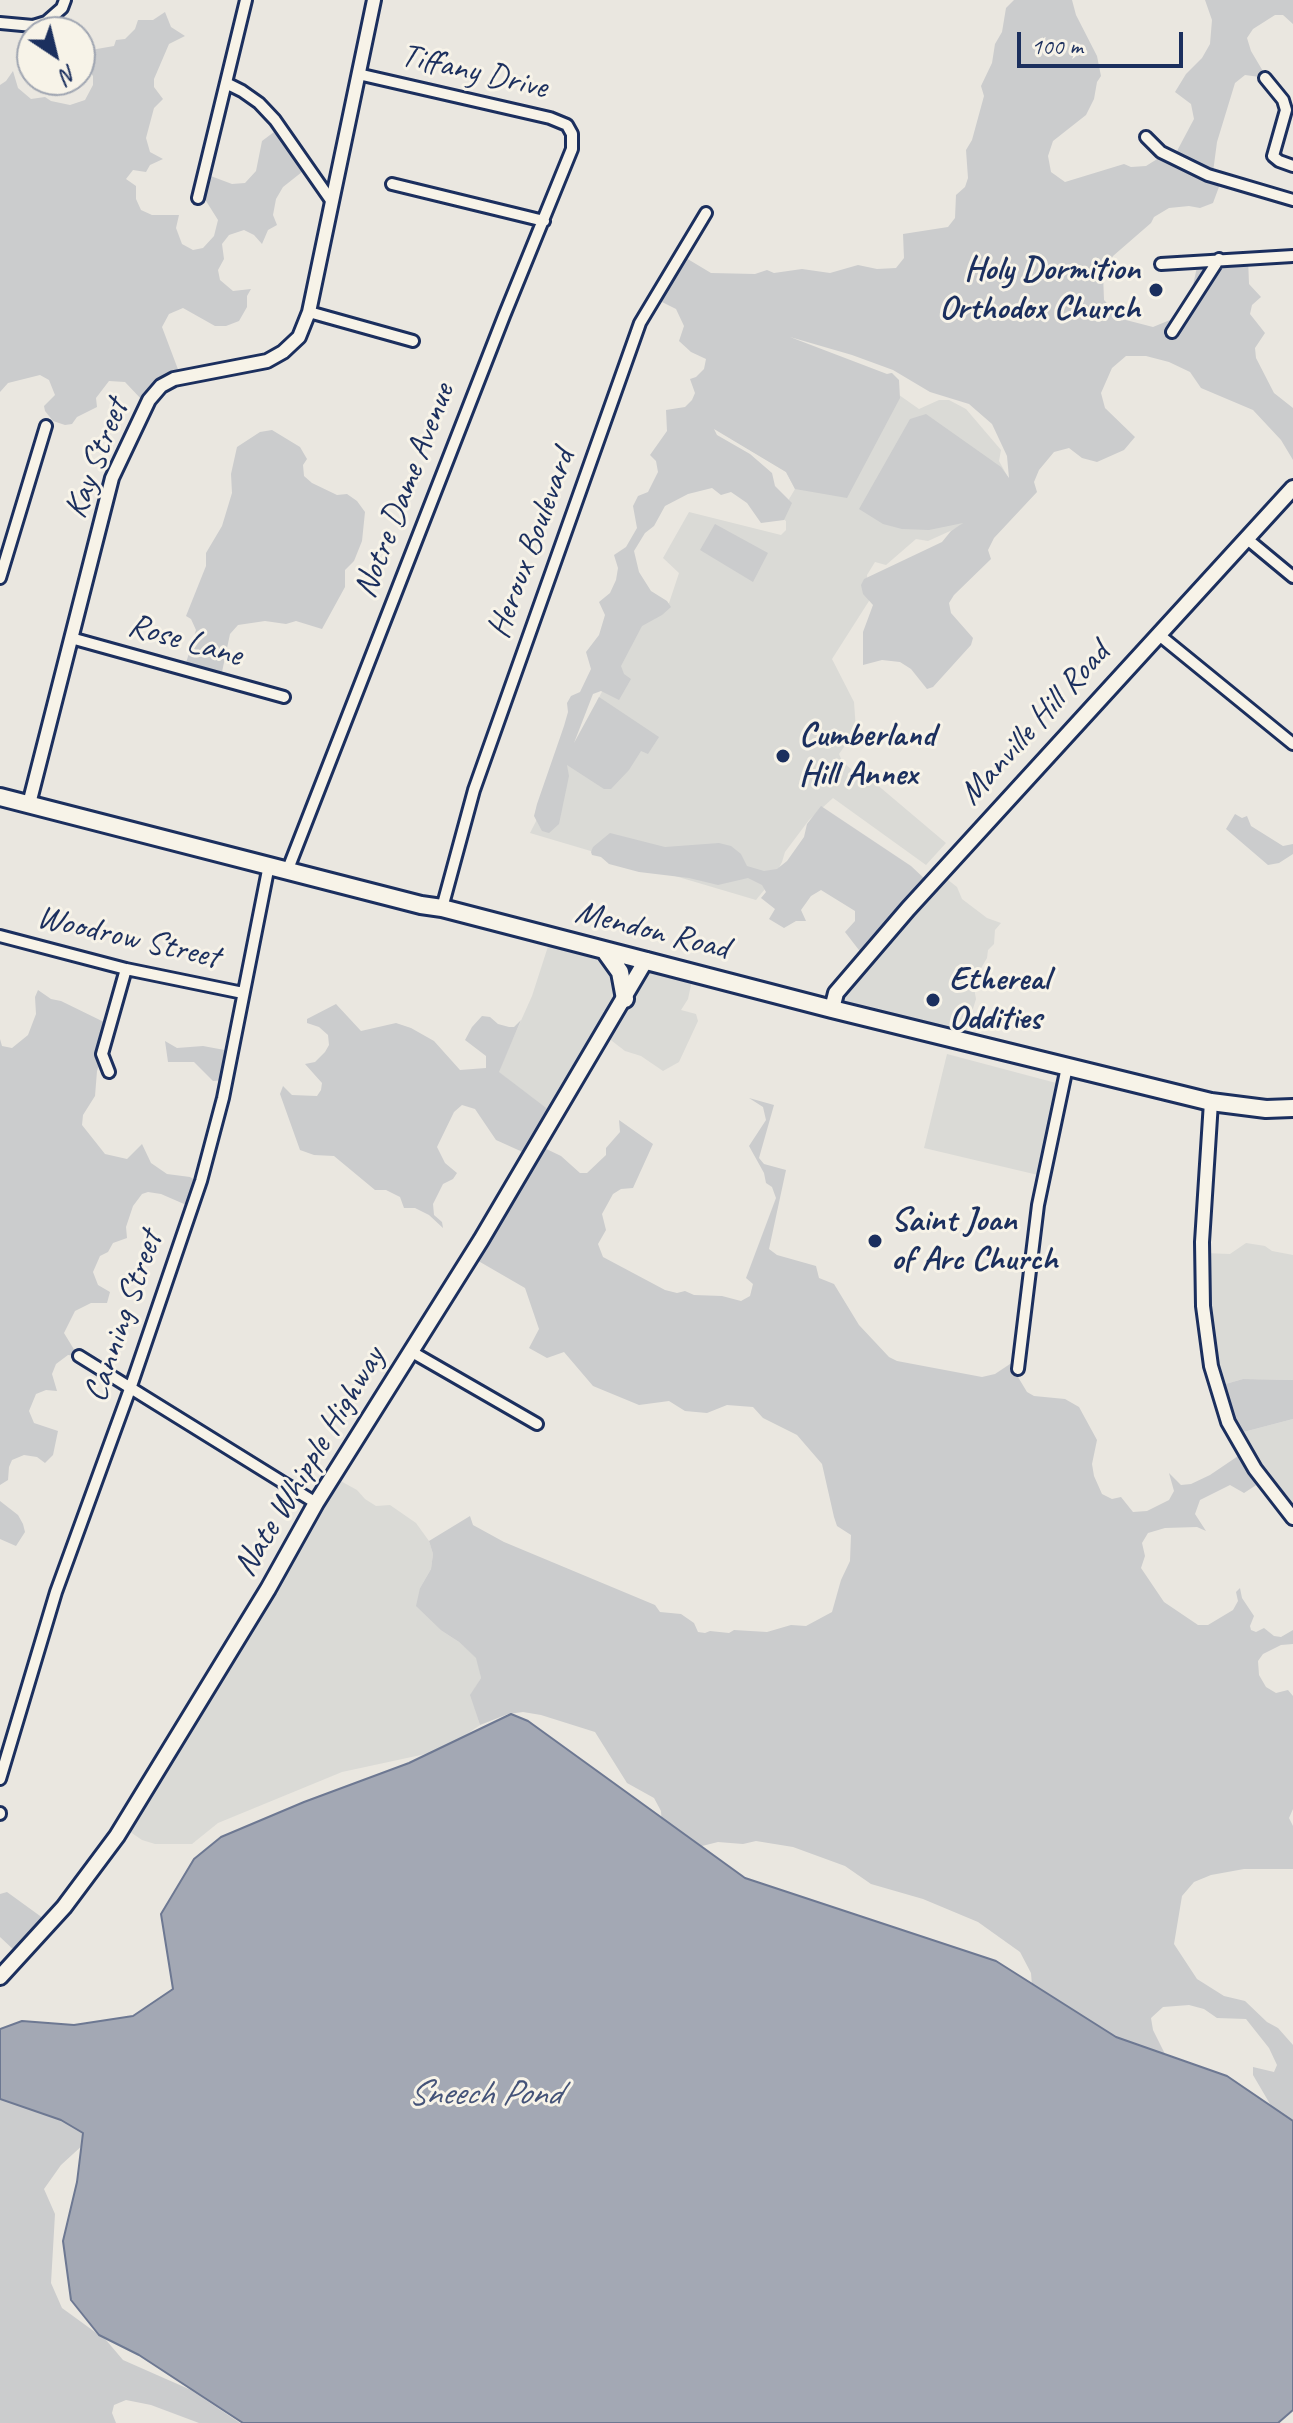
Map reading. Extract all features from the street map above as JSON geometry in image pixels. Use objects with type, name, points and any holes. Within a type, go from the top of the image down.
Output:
[{"type":"main road","name":"Manville Hill Road","points":[[832,1009],[836,993],[890,930],[1293,488]]},
{"type":"main road","name":"Mendon Road","points":[[0,797],[1211,1102],[1266,1109],[1293,1108]]},
{"type":"main road","points":[[605,951],[620,972],[625,999]]},
{"type":"main road","name":"Nate Whipple Highway","points":[[0,1977],[64,1907],[117,1836],[646,960]]},
{"type":"street","points":[[0,23],[33,26],[46,22],[62,8],[65,0]]},
{"type":"street","points":[[198,198],[246,0]]},
{"type":"street","name":"Kay Street","points":[[29,804],[112,478],[149,400],[161,386],[174,379],[267,361],[299,337],[309,312],[330,199],[374,0]]},
{"type":"street","name":"Tiffany Drive","points":[[358,74],[550,118],[567,125],[572,134]]},
{"type":"street","points":[[1265,78],[1283,100],[1286,110],[1273,156],[1293,166]]},
{"type":"street","points":[[226,83],[259,103],[275,120],[330,199]]},
{"type":"street","name":"Notre Dame Avenue","points":[[288,869],[572,149],[572,134]]},
{"type":"street","points":[[1146,137],[1161,152],[1208,175],[1293,200]]},
{"type":"street","points":[[392,184],[544,221]]},
{"type":"street","name":"Heroux Boulevard","points":[[442,908],[474,790],[640,323],[706,213]]},
{"type":"street","points":[[1161,264],[1293,256]]},
{"type":"street","points":[[1172,332],[1219,259]]},
{"type":"street","points":[[309,312],[413,341]]},
{"type":"street","points":[[0,578],[46,426]]},
{"type":"street","points":[[1246,538],[1293,577]]},
{"type":"street","points":[[1158,634],[1293,744]]},
{"type":"street","name":"Rose Lane","points":[[71,638],[284,697]]},
{"type":"street","name":"Canning Street","points":[[0,1779],[56,1592],[201,1181],[223,1098],[269,865]]},
{"type":"street","name":"Woodrow Street","points":[[0,936],[126,969],[243,993]]},
{"type":"street","points":[[109,1072],[102,1054],[126,969]]},
{"type":"street","points":[[1018,1369],[1038,1205],[1067,1067]]},
{"type":"street","points":[[1211,1102],[1202,1255],[1203,1306],[1211,1366],[1228,1422],[1255,1469],[1293,1518]]},
{"type":"street","points":[[412,1352],[537,1424]]},
{"type":"street","points":[[79,1356],[316,1503]]},
{"type":"shaded area","points":[[1014,0],[1072,0],[1076,15],[1097,56],[1101,76],[1094,99],[1086,115],[1053,141],[1048,156],[1051,172],[1065,182],[1124,164],[1146,166],[1170,151],[1177,151],[1194,119],[1191,104],[1175,92],[1210,44],[1212,20],[1205,0],[1293,0],[1293,24],[1283,15],[1275,15],[1253,29],[1247,38],[1267,78],[1245,75],[1235,83],[1217,142],[1213,172],[1223,176],[1213,203],[1200,208],[1169,208],[1154,217],[1113,256],[1103,274],[1104,300],[1122,319],[1153,327],[1170,320],[1192,290],[1196,260],[1248,258],[1249,284],[1261,297],[1252,305],[1250,314],[1265,333],[1255,348],[1256,358],[1274,393],[1293,408],[1293,460],[1281,440],[1253,410],[1201,388],[1190,372],[1169,362],[1146,356],[1126,356],[1112,368],[1101,393],[1105,408],[1135,437],[1124,450],[1097,462],[1082,458],[1069,448],[1054,452],[1039,470],[1034,482],[1037,492],[994,538],[988,550],[991,559],[949,603],[951,613],[973,638],[971,645],[933,687],[927,689],[911,669],[900,662],[882,660],[863,665],[863,632],[873,605],[863,594],[861,585],[864,579],[942,542],[963,523],[929,530],[902,529],[883,524],[859,509],[910,419],[926,414],[1001,467],[1009,478],[1007,456],[992,424],[969,404],[930,392],[893,370],[790,337],[887,374],[892,373],[899,380],[900,398],[847,498],[795,489],[786,472],[714,429],[717,435],[750,454],[772,473],[775,486],[792,503],[784,520],[761,523],[747,503],[731,492],[721,495],[712,488],[688,494],[665,506],[634,551],[639,572],[651,591],[671,607],[642,626],[621,666],[624,674],[631,679],[619,700],[601,691],[593,694],[574,743],[599,697],[659,737],[648,754],[641,751],[611,789],[604,789],[567,765],[569,776],[559,824],[549,833],[542,831],[534,816],[537,804],[564,726],[567,703],[571,696],[580,692],[591,669],[586,652],[599,635],[605,615],[599,602],[610,593],[616,580],[618,568],[614,555],[626,547],[637,528],[633,506],[638,496],[648,492],[658,472],[656,461],[650,455],[667,431],[666,410],[685,407],[692,400],[695,393],[690,379],[704,369],[706,359],[691,352],[679,341],[684,326],[676,309],[654,298],[681,255],[711,273],[755,274],[767,270],[774,273],[802,269],[830,273],[858,265],[877,269],[896,268],[904,258],[903,234],[948,227],[955,218],[956,195],[965,187],[968,178],[966,150],[972,140],[984,96],[981,86],[1002,32],[1006,8]]},
{"type":"shaded area","points":[[165,12],[171,27],[185,36],[169,44],[154,79],[154,87],[163,99],[154,108],[146,138],[150,152],[163,159],[150,165],[146,172],[133,170],[126,179],[136,186],[136,199],[141,210],[152,215],[179,215],[176,228],[182,244],[193,250],[203,248],[214,236],[218,220],[201,193],[208,175],[232,184],[245,183],[256,171],[262,141],[278,129],[307,168],[283,187],[276,199],[273,215],[277,225],[268,230],[262,244],[244,230],[229,235],[222,244],[224,259],[218,270],[220,280],[233,291],[251,289],[247,307],[239,321],[215,326],[183,308],[169,314],[162,327],[179,372],[143,401],[125,382],[109,381],[96,398],[97,407],[77,417],[72,424],[65,425],[53,421],[45,411],[44,406],[55,395],[49,380],[40,375],[8,383],[0,392],[0,85],[13,71],[16,96],[31,99],[45,97],[70,105],[85,100],[87,96],[96,96],[96,49],[114,46],[116,40],[125,39],[135,29],[138,20],[153,20]]},
{"type":"shaded area","points":[[892,373],[892,390],[919,409],[939,400],[949,400],[966,409],[1001,450],[999,461],[1009,479],[1000,494],[959,527],[928,541],[916,539],[886,565],[875,562],[867,575],[869,601],[832,659],[854,702],[856,730],[839,754],[842,761],[852,770],[862,772],[946,843],[926,865],[833,798],[809,820],[785,852],[773,879],[756,900],[530,833],[641,615],[669,603],[679,573],[663,558],[689,512],[781,535],[786,530],[786,521],[779,516],[795,489],[786,472],[695,417]]},
{"type":"shaded area","points":[[272,430],[300,447],[307,459],[303,465],[304,476],[312,483],[337,495],[347,494],[357,501],[365,512],[362,541],[354,561],[345,570],[345,587],[322,629],[296,621],[238,625],[230,634],[222,672],[186,663],[196,630],[186,616],[206,566],[206,553],[222,526],[232,493],[231,474],[237,447],[260,432]]},
{"type":"shaded area","points":[[715,524],[768,553],[753,582],[700,550]]},
{"type":"shaded area","points":[[821,806],[911,866],[927,881],[862,954],[845,932],[855,921],[855,911],[821,890],[811,896],[801,910],[806,921],[796,921],[784,928],[769,919],[775,909],[761,898],[766,892],[762,885],[748,878],[718,885],[639,872],[609,864],[591,852],[610,833],[665,847],[719,843],[731,846],[741,854],[747,866],[764,871],[777,869],[787,861],[804,837],[807,824]]},
{"type":"shaded area","points":[[1235,814],[1242,818],[1247,816],[1251,826],[1283,846],[1293,844],[1293,854],[1279,863],[1268,865],[1226,829]]},
{"type":"shaded area","points":[[938,872],[957,887],[962,899],[987,918],[1001,923],[995,930],[994,944],[973,982],[976,999],[964,1038],[829,1004]]},
{"type":"shaded area","points":[[552,934],[694,971],[688,999],[681,1010],[696,1014],[698,1021],[679,1062],[663,1071],[641,1056],[625,1051],[603,1034],[553,1113],[498,1072],[532,996]]},
{"type":"shaded area","points":[[38,990],[51,999],[106,1023],[109,1035],[97,1071],[95,1096],[83,1115],[82,1125],[105,1154],[127,1159],[142,1144],[151,1163],[167,1174],[190,1177],[200,1183],[191,1207],[148,1192],[142,1194],[133,1206],[126,1227],[127,1238],[113,1243],[108,1252],[100,1256],[93,1272],[98,1285],[110,1292],[107,1303],[91,1303],[75,1311],[64,1333],[78,1356],[68,1355],[56,1364],[52,1374],[57,1391],[46,1390],[36,1394],[29,1411],[34,1423],[58,1431],[53,1455],[45,1463],[37,1457],[24,1455],[12,1460],[8,1480],[0,1485],[0,1039],[2,1046],[12,1048],[28,1035],[36,1014],[35,997]]},
{"type":"shaded area","points":[[336,1004],[361,1031],[396,1023],[411,1028],[434,1041],[460,1070],[486,1068],[486,1056],[465,1040],[482,1016],[509,1027],[514,1027],[521,1020],[499,1072],[553,1113],[536,1144],[561,1156],[580,1173],[587,1173],[606,1155],[606,1148],[620,1132],[619,1120],[653,1144],[633,1188],[621,1189],[613,1194],[602,1214],[606,1230],[598,1244],[603,1257],[665,1290],[741,1301],[750,1296],[753,1284],[746,1278],[776,1198],[749,1146],[766,1120],[763,1107],[749,1098],[774,1105],[759,1158],[764,1164],[786,1170],[769,1249],[777,1255],[816,1266],[819,1278],[834,1284],[859,1325],[889,1357],[982,1377],[995,1374],[1019,1358],[1018,1377],[1027,1392],[1034,1396],[1065,1399],[1079,1407],[1097,1440],[1092,1464],[1102,1494],[1112,1499],[1121,1497],[1133,1512],[1147,1511],[1169,1500],[1174,1491],[1169,1473],[1181,1485],[1191,1484],[1244,1452],[1264,1480],[1244,1493],[1230,1485],[1200,1500],[1195,1514],[1206,1531],[1197,1527],[1165,1528],[1148,1533],[1142,1543],[1145,1556],[1141,1568],[1164,1602],[1198,1625],[1208,1625],[1233,1610],[1238,1601],[1236,1592],[1240,1588],[1242,1598],[1254,1616],[1251,1630],[1256,1632],[1264,1628],[1281,1637],[1293,1630],[1293,1644],[1281,1645],[1263,1654],[1258,1661],[1259,1675],[1266,1687],[1276,1693],[1288,1690],[1293,1696],[1293,1809],[1289,1818],[1293,1826],[1293,1869],[1244,1869],[1211,1875],[1194,1882],[1182,1896],[1174,1944],[1197,1979],[1224,1996],[1245,2001],[1293,2045],[1293,2135],[1253,2075],[1253,2067],[1274,2072],[1277,2065],[1269,2048],[1246,2019],[1217,2018],[1204,2009],[1189,2005],[1163,2007],[1151,2018],[1153,2030],[1166,2056],[1164,2062],[1033,1998],[1031,1973],[1020,1952],[978,1922],[923,1899],[871,1884],[845,1866],[793,1847],[756,1841],[743,1844],[718,1842],[690,1849],[662,1827],[661,1811],[654,1798],[627,1783],[595,1732],[523,1712],[508,1714],[480,1725],[470,1695],[481,1678],[476,1658],[416,1606],[420,1588],[431,1569],[433,1554],[429,1541],[470,1516],[473,1525],[504,1542],[655,1605],[660,1612],[681,1614],[694,1623],[698,1632],[705,1633],[729,1633],[734,1630],[767,1632],[791,1625],[806,1626],[832,1612],[850,1561],[851,1535],[837,1526],[822,1464],[797,1435],[763,1418],[753,1407],[727,1405],[707,1413],[685,1411],[669,1401],[639,1405],[593,1386],[564,1352],[547,1358],[529,1348],[539,1329],[525,1288],[468,1255],[527,1154],[496,1140],[475,1109],[462,1105],[454,1112],[437,1147],[445,1163],[457,1173],[443,1184],[433,1204],[434,1215],[442,1222],[443,1228],[429,1215],[415,1208],[404,1208],[400,1197],[386,1190],[375,1190],[334,1156],[314,1155],[300,1150],[280,1094],[283,1086],[292,1095],[317,1096],[321,1090],[322,1083],[305,1064],[315,1062],[325,1052],[329,1045],[328,1035],[319,1027],[307,1023],[307,1019]]},
{"type":"shaded area","points":[[165,1041],[177,1048],[203,1046],[230,1051],[225,1080],[213,1081],[194,1062],[168,1062]]},
{"type":"shaded area","points":[[947,1054],[1060,1084],[1038,1175],[924,1148]]},
{"type":"shaded area","points":[[1246,1243],[1293,1255],[1293,1380],[1243,1379],[1222,1385],[1207,1336],[1204,1253],[1230,1254]]},
{"type":"shaded area","points":[[1243,1379],[1293,1380],[1293,1419],[1236,1434],[1222,1385]]},
{"type":"shaded area","points":[[1293,1419],[1293,1518],[1236,1434]]},
{"type":"shaded area","points":[[337,1479],[376,1506],[390,1505],[416,1523],[429,1541],[433,1554],[431,1569],[420,1588],[442,1631],[477,1658],[481,1678],[471,1695],[480,1725],[444,1750],[342,1772],[218,1823],[192,1844],[155,1844],[142,1840],[120,1825]]},
{"type":"shaded area","points":[[0,1501],[18,1515],[23,1524],[25,1532],[16,1546],[0,1539]]},
{"type":"shaded area","points":[[7,1892],[47,1921],[16,1952],[0,1937],[0,1894]]},
{"type":"shaded area","points":[[0,2094],[55,2107],[86,2135],[85,2143],[61,2165],[44,2189],[55,2214],[51,2283],[62,2308],[106,2340],[123,2360],[191,2390],[240,2423],[199,2423],[151,2405],[126,2400],[114,2405],[112,2413],[116,2423],[0,2423]]},
{"type":"water","name":"Sneech Pond","points":[[511,1714],[528,1721],[745,1878],[996,1961],[1116,2037],[1227,2076],[1293,2121],[1293,2410],[1278,2423],[243,2423],[139,2355],[99,2335],[71,2300],[63,2241],[77,2182],[83,2133],[61,2120],[0,2099],[0,2029],[22,2021],[74,2025],[133,2016],[173,1989],[161,1914],[194,1859],[221,1837],[409,1763]]},
{"type":"place","name":"Holy Dormition Orthodox Church","points":[[1156,290]]},
{"type":"place","name":"Cumberland Hill Annex","points":[[783,756]]},
{"type":"place","name":"Ethereal Oddities","points":[[933,1000]]},
{"type":"place","name":"Saint Joan of Arc Church","points":[[875,1241]]}]
